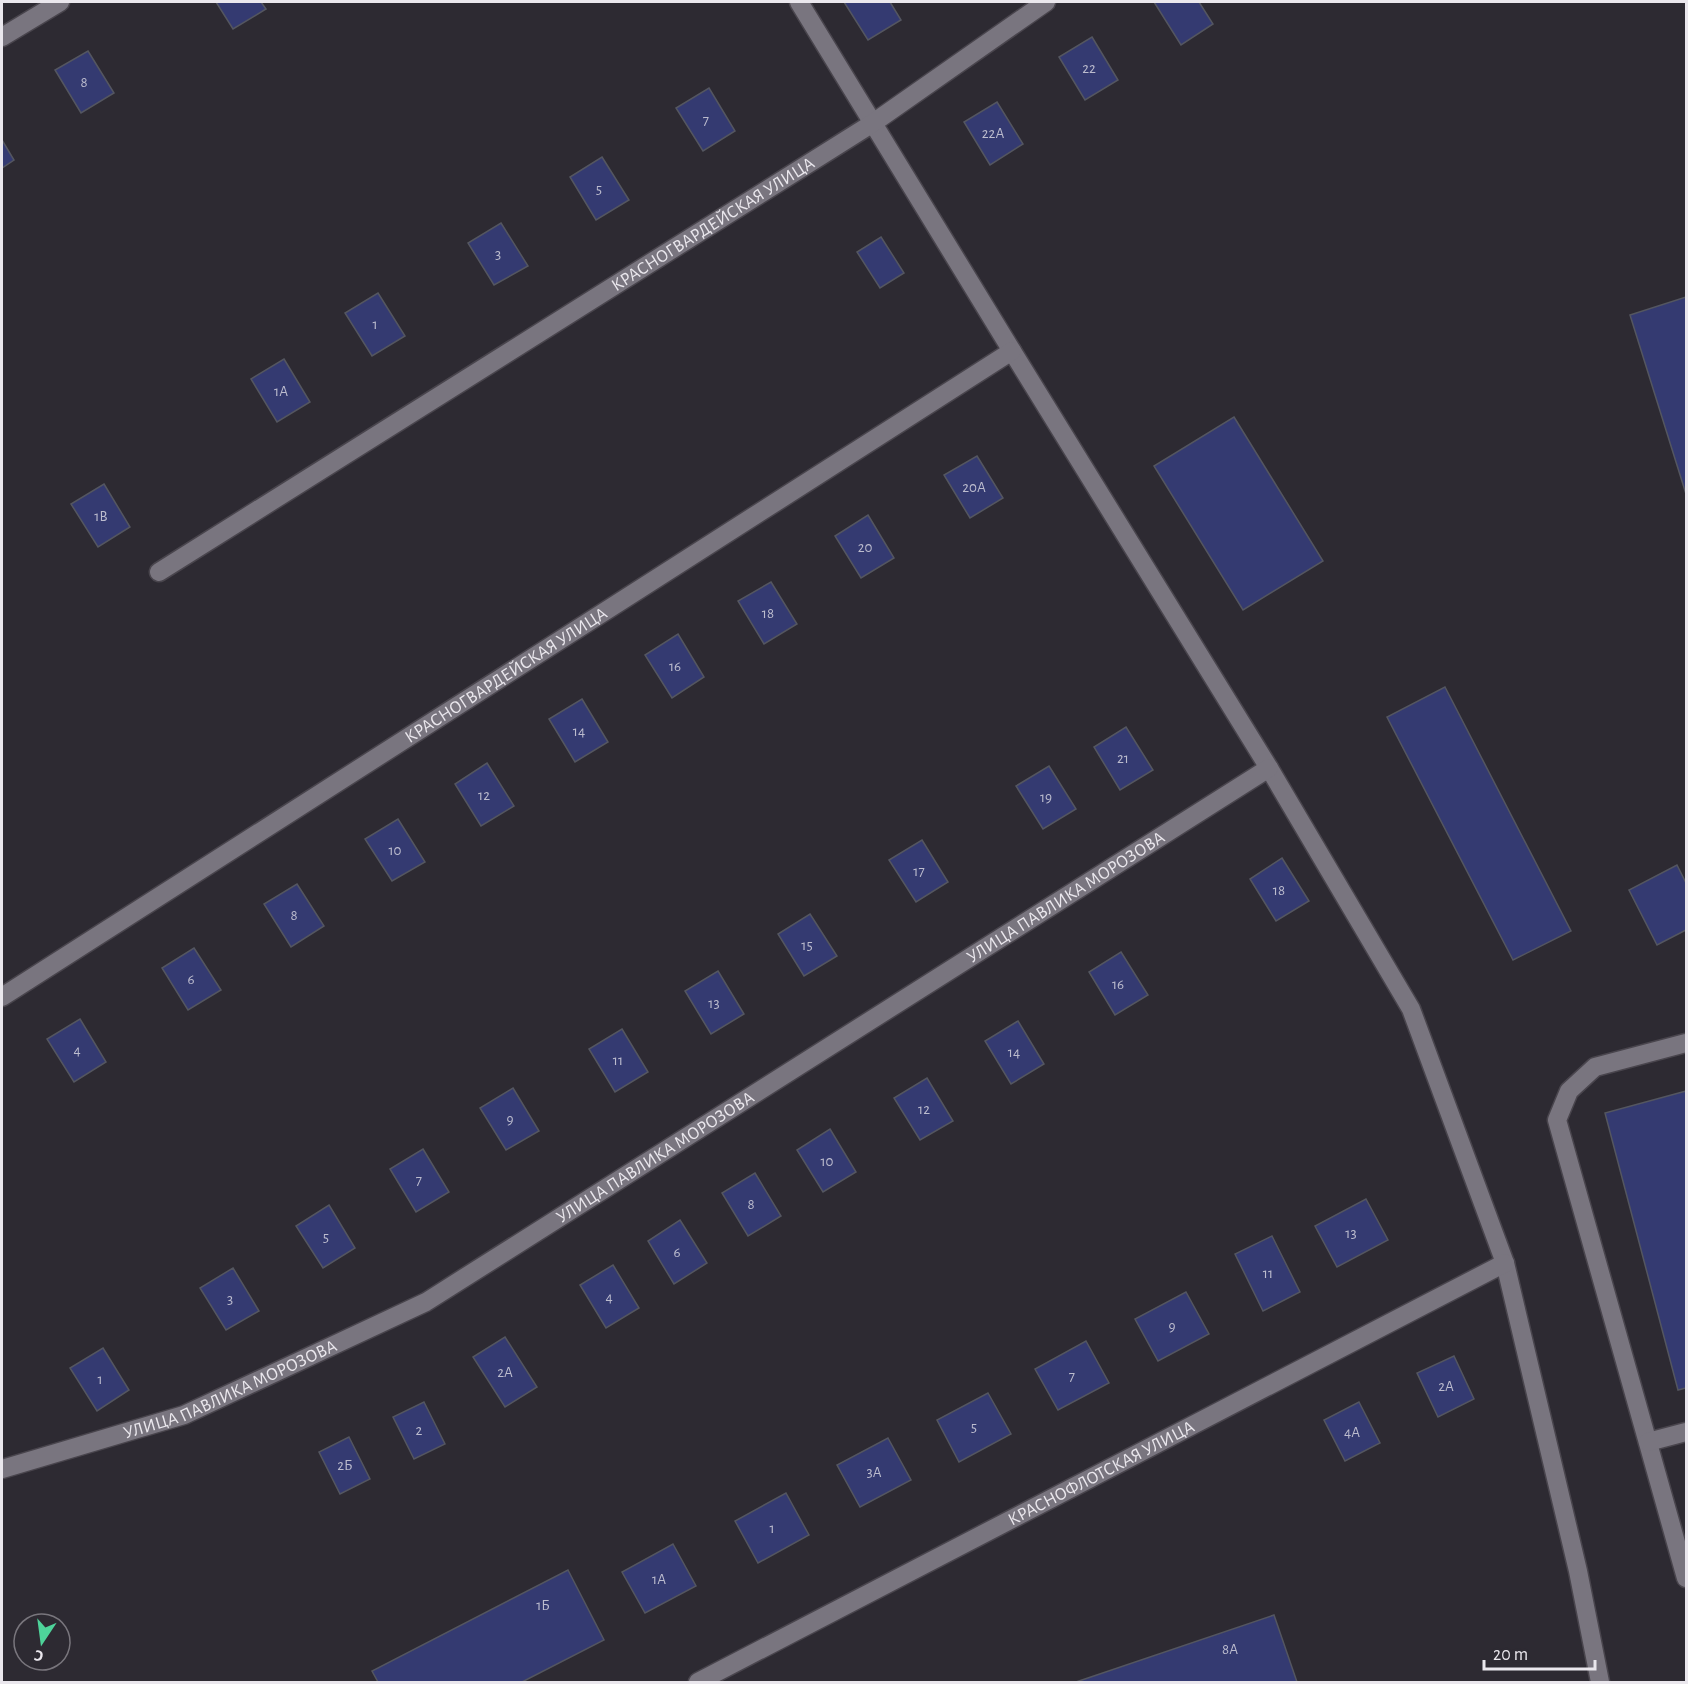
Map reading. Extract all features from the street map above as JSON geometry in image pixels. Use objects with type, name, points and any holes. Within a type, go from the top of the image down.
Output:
[{"type":"street","points":[[2,37],[60,2]]},
{"type":"street","points":[[799,2],[1269,768],[1411,1010],[1505,1263],[1578,1571],[1599,1683]]},
{"type":"street","name":"КРАСНОГВАРДЕЙСКАЯ УЛИЦА","points":[[159,572],[873,123],[1046,2]]},
{"type":"street","name":"КРАСНОГВАРДЕЙСКАЯ УЛИЦА","points":[[2,997],[1012,351]]},
{"type":"street","name":"УЛИЦА ПАВЛИКА МОРОЗОВА","points":[[2,1469],[184,1415],[426,1302],[1269,768]]},
{"type":"street","points":[[1686,1043],[1595,1067],[1569,1091],[1557,1120],[1686,1578]]},
{"type":"street","name":"КРАСНОФЛОТСКАЯ УЛИЦА","points":[[699,1683],[1505,1263]]},
{"type":"street","points":[[1648,1442],[1686,1432]]},
{"type":"building","points":[[216,2],[261,2],[266,9],[233,29]]},
{"type":"building","points":[[844,2],[890,2],[901,20],[868,40]]},
{"type":"building","points":[[1154,2],[1199,2],[1213,24],[1181,45]]},
{"type":"building","points":[[1092,37],[1118,80],[1085,100],[1059,57]]},
{"type":"building","points":[[88,51],[114,93],[81,113],[55,70]]},
{"type":"building","points":[[709,88],[735,131],[703,151],[676,108]]},
{"type":"building","points":[[997,102],[1023,144],[990,165],[964,122]]},
{"type":"building","points":[[2,140],[14,160],[2,168]]},
{"type":"building","points":[[602,157],[629,200],[596,220],[570,177]]},
{"type":"building","points":[[501,223],[528,266],[494,285],[468,243]]},
{"type":"building","points":[[881,237],[904,273],[880,288],[857,252]]},
{"type":"building","points":[[378,293],[405,336],[372,356],[345,313]]},
{"type":"building","points":[[1686,297],[1686,494],[1630,315]]},
{"type":"building","points":[[284,359],[310,402],[277,422],[251,379]]},
{"type":"building","points":[[1234,417],[1323,561],[1243,610],[1154,466]]},
{"type":"building","points":[[977,456],[1003,498],[970,518],[944,475]]},
{"type":"building","points":[[104,484],[130,527],[98,547],[71,504]]},
{"type":"building","points":[[868,515],[894,558],[861,578],[835,536]]},
{"type":"building","points":[[771,582],[797,624],[764,644],[738,601]]},
{"type":"building","points":[[678,634],[704,677],[672,698],[645,655]]},
{"type":"building","points":[[1445,687],[1571,931],[1513,960],[1387,717]]},
{"type":"building","points":[[582,699],[608,742],[575,762],[549,719]]},
{"type":"building","points":[[1126,727],[1153,770],[1120,790],[1094,747]]},
{"type":"building","points":[[487,763],[514,806],[481,826],[455,784]]},
{"type":"building","points":[[1049,766],[1076,809],[1043,829],[1016,786]]},
{"type":"building","points":[[398,819],[425,862],[392,881],[365,839]]},
{"type":"building","points":[[922,840],[948,882],[916,902],[889,860]]},
{"type":"building","points":[[1282,858],[1309,901],[1276,921],[1250,879]]},
{"type":"building","points":[[1677,865],[1686,883],[1686,930],[1657,945],[1629,890]]},
{"type":"building","points":[[297,884],[324,926],[291,947],[264,904]]},
{"type":"building","points":[[810,914],[837,956],[804,976],[778,934]]},
{"type":"building","points":[[194,948],[221,990],[188,1010],[162,968]]},
{"type":"building","points":[[1121,952],[1148,995],[1115,1015],[1089,972]]},
{"type":"building","points":[[718,971],[744,1014],[711,1034],[685,991]]},
{"type":"building","points":[[80,1019],[106,1062],[74,1082],[47,1039]]},
{"type":"building","points":[[1018,1021],[1044,1064],[1011,1084],[985,1041]]},
{"type":"building","points":[[622,1029],[648,1072],[615,1092],[589,1049]]},
{"type":"building","points":[[927,1078],[953,1121],[920,1140],[894,1098]]},
{"type":"building","points":[[513,1088],[539,1131],[506,1150],[480,1108]]},
{"type":"building","points":[[1686,1091],[1686,1388],[1678,1390],[1605,1113]]},
{"type":"building","points":[[830,1129],[856,1172],[823,1192],[797,1150]]},
{"type":"building","points":[[423,1149],[449,1192],[416,1212],[390,1169]]},
{"type":"building","points":[[755,1173],[781,1216],[748,1236],[722,1193]]},
{"type":"building","points":[[1366,1199],[1388,1240],[1337,1267],[1315,1226]]},
{"type":"building","points":[[329,1205],[355,1248],[323,1268],[296,1226]]},
{"type":"building","points":[[680,1220],[707,1263],[674,1284],[648,1241]]},
{"type":"building","points":[[1272,1236],[1300,1292],[1263,1311],[1235,1254]]},
{"type":"building","points":[[613,1265],[639,1308],[606,1328],[580,1285]]},
{"type":"building","points":[[233,1268],[259,1311],[226,1330],[200,1288]]},
{"type":"building","points":[[1186,1292],[1209,1334],[1158,1361],[1135,1319]]},
{"type":"building","points":[[505,1337],[537,1387],[505,1407],[473,1357]]},
{"type":"building","points":[[1086,1341],[1109,1383],[1058,1410],[1035,1369]]},
{"type":"building","points":[[103,1348],[129,1390],[97,1411],[70,1368]]},
{"type":"building","points":[[1454,1356],[1474,1399],[1438,1417],[1417,1373]]},
{"type":"building","points":[[988,1393],[1011,1434],[959,1462],[937,1420]]},
{"type":"building","points":[[424,1402],[445,1444],[414,1459],[393,1417]]},
{"type":"building","points":[[1359,1402],[1380,1443],[1345,1461],[1324,1420]]},
{"type":"building","points":[[349,1437],[370,1479],[340,1494],[319,1452]]},
{"type":"building","points":[[888,1438],[911,1480],[860,1507],[837,1465]]},
{"type":"building","points":[[786,1493],[809,1535],[758,1563],[735,1521]]},
{"type":"building","points":[[673,1544],[696,1586],[645,1613],[622,1572]]},
{"type":"building","points":[[568,1570],[604,1640],[522,1682],[378,1682],[372,1671]]},
{"type":"building","points":[[1274,1615],[1297,1682],[1076,1682]]}]
